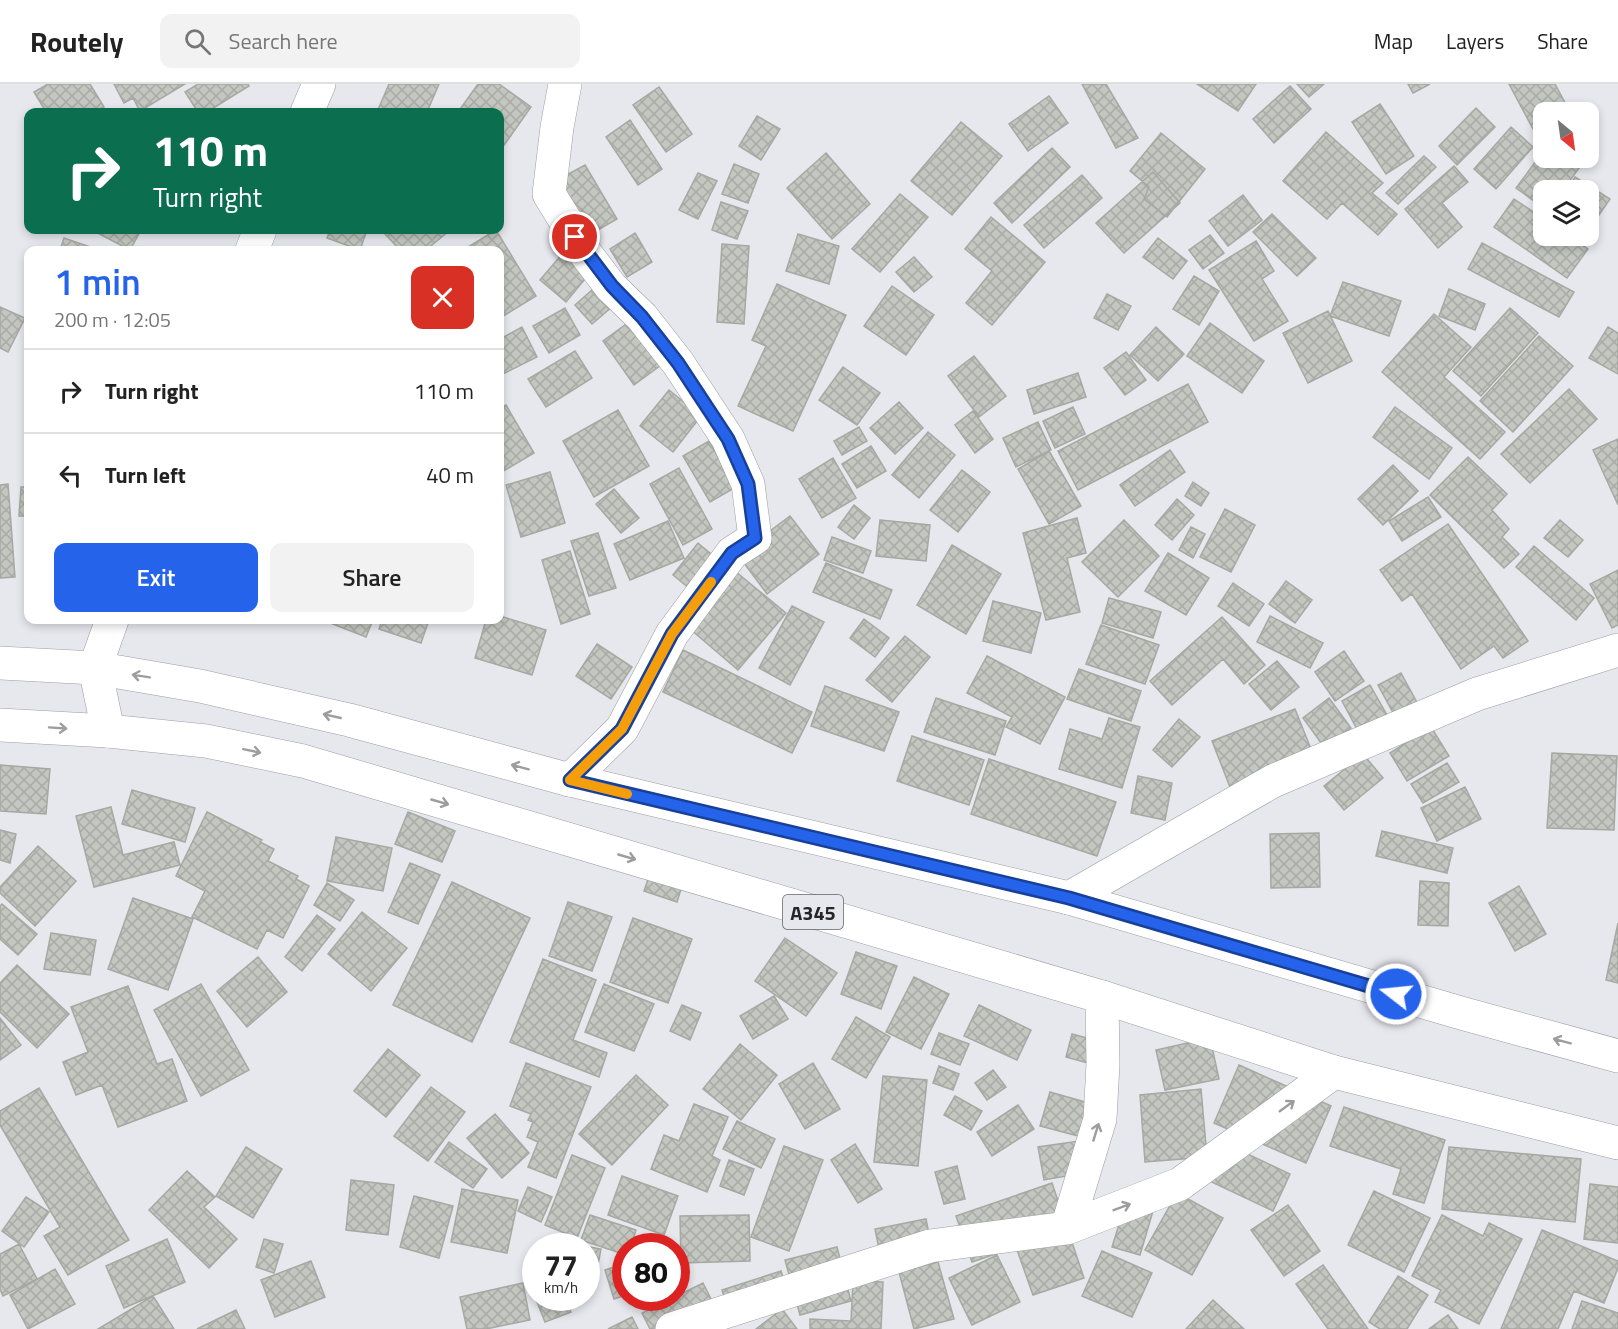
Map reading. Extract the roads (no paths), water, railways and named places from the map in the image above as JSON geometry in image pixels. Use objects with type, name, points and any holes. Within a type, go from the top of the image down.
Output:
[{"type":"main road","points":[[310,108],[319,84]]},
{"type":"main road","points":[[565,84],[549,194],[586,254],[612,286],[642,317],[678,363],[728,439],[748,484],[755,538],[732,553],[672,634],[622,729],[570,780]]},
{"type":"main road","points":[[108,731],[95,668],[111,624]]},
{"type":"main road","points":[[1069,898],[1273,781],[1477,694],[1618,650]]},
{"type":"main road","points":[[0,663],[95,668],[200,686],[349,720],[570,780],[1069,898],[1461,1013],[1618,1056]]},
{"type":"main road","name":"A345","points":[[0,725],[108,731],[206,741],[303,761],[1102,997],[1334,1072],[1618,1143]]},
{"type":"main road","points":[[1067,1228],[1100,1119],[1103,1064],[1102,997]]},
{"type":"main road","points":[[672,1329],[930,1246],[1067,1228],[1180,1185],[1334,1072]]}]
